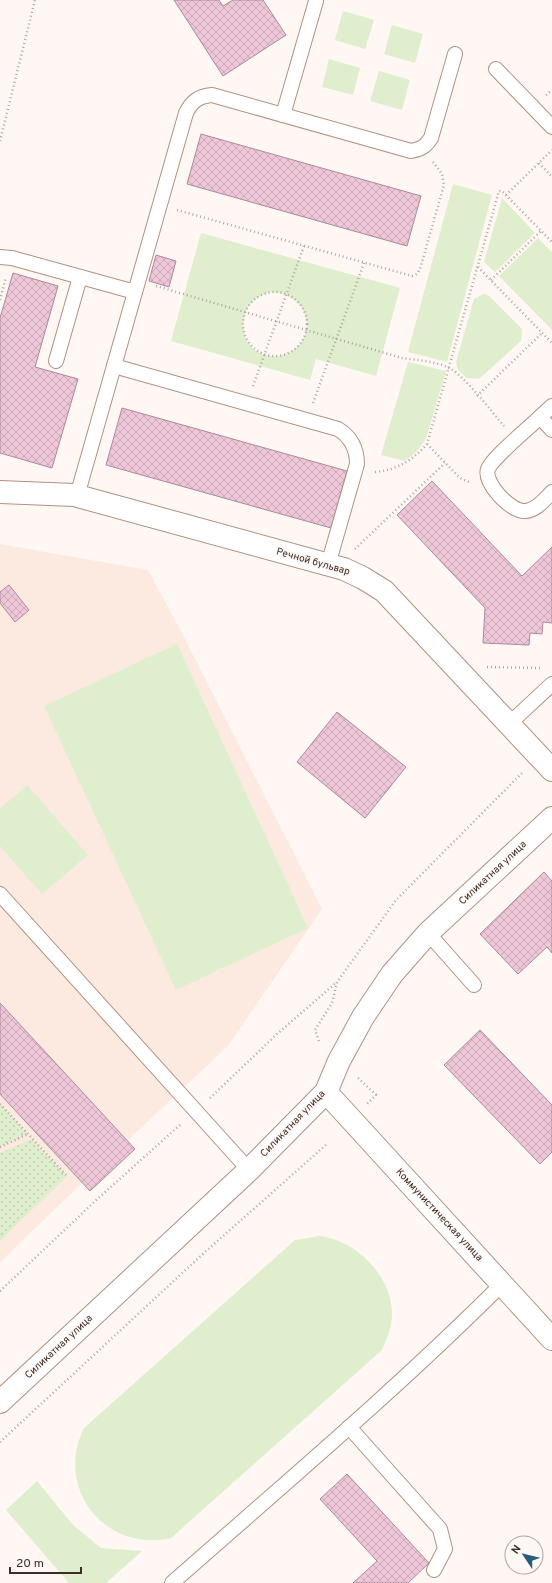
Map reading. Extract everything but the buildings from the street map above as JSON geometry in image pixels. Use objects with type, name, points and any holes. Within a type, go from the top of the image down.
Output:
[{"type":"street","name":"Речной бульвар","points":[[0,492],[68,494],[77,496],[328,565],[363,578],[384,591],[546,763]]},
{"type":"street","name":"Силикатная улица","points":[[0,1402],[249,1170],[326,1092],[363,1017],[392,974],[428,933],[552,818]]},
{"type":"street","name":"Коммунистическая улица","points":[[326,1092],[552,1339]]},
{"type":"lane","points":[[283,115],[316,1]]},
{"type":"lane","points":[[77,496],[186,113],[196,99],[203,96],[212,95],[411,150],[423,148],[430,138],[455,54]]},
{"type":"lane","points":[[496,69],[552,127]]},
{"type":"lane","points":[[0,257],[8,257],[80,277],[136,286]]},
{"type":"lane","points":[[56,361],[80,277]]},
{"type":"lane","points":[[114,366],[338,429],[350,440],[357,455],[355,471],[328,565]]},
{"type":"lane","points":[[552,406],[489,468],[488,481],[513,508],[525,511],[535,508],[552,492]]},
{"type":"lane","points":[[540,417],[552,430]]},
{"type":"lane","points":[[509,724],[552,684]]},
{"type":"lane","points":[[0,894],[195,1112],[249,1170]]},
{"type":"lane","points":[[428,933],[474,985]]},
{"type":"lane","points":[[172,1583],[349,1427],[466,1320],[502,1284]]},
{"type":"lane","points":[[349,1427],[440,1529],[445,1549],[434,1570]]},
{"type":"path","points":[[0,141],[35,0]]},
{"type":"path","points":[[160,205],[412,276],[419,272],[444,185],[442,174],[423,148]]},
{"type":"path","points":[[506,195],[552,150]]},
{"type":"path","points":[[538,163],[552,177]]},
{"type":"path","points":[[355,471],[376,472],[391,469],[412,459],[427,444],[499,192],[501,190],[552,242]]},
{"type":"path","points":[[491,280],[541,231]]},
{"type":"path","points":[[246,403],[304,246]]},
{"type":"path","points":[[307,420],[364,263]]},
{"type":"path","points":[[478,266],[552,343]]},
{"type":"path","points":[[136,286],[245,312],[402,358],[415,359],[449,368],[457,373],[516,440]]},
{"type":"path","points":[[278,292],[286,294],[293,298],[303,308],[306,315],[306,330],[300,344],[287,354],[272,356],[264,355],[250,345],[245,337],[243,325],[245,312],[255,299],[262,295],[278,292]]},
{"type":"path","points":[[477,396],[542,333]]},
{"type":"path","points":[[427,444],[463,480],[492,486]]},
{"type":"path","points":[[352,552],[445,463]]},
{"type":"path","points":[[482,666],[544,669]]},
{"type":"path","points":[[0,1291],[93,1203],[195,1112],[277,1034],[337,982],[396,900],[546,763]]},
{"type":"path","points":[[319,1041],[315,1030],[332,1003],[337,982]]},
{"type":"path","points":[[358,1078],[376,1095],[366,1106]]},
{"type":"path","points":[[0,1104],[67,1176]]},
{"type":"path","points":[[0,1147],[28,1134]]},
{"type":"path","points":[[0,1442],[205,1252],[327,1144]]},
{"type":"shaded area","points":[[0,544],[148,570],[183,635],[322,909],[228,1046],[127,1141],[0,1003]]},
{"type":"shaded area","points":[[0,1094],[82,1183],[0,1262]]},
{"type":"green space","points":[[343,11],[374,20],[365,49],[335,40]]},
{"type":"green space","points":[[392,25],[423,34],[415,63],[384,54]]},
{"type":"green space","points":[[329,59],[360,68],[353,95],[322,87]]},
{"type":"green space","points":[[379,71],[410,80],[402,110],[370,101]]},
{"type":"green space","points":[[453,184],[492,195],[447,362],[408,352]]},
{"type":"green space","points":[[502,198],[535,233],[495,272],[484,262]]},
{"type":"green space","points":[[201,233],[400,288],[376,376],[316,359],[310,380],[171,341]],"holes":[[[270,292],[279,293],[294,300],[300,306],[305,313],[307,321],[306,330],[299,345],[289,353],[268,356],[257,352],[249,343],[244,332],[243,321],[247,309],[256,299]]]},
{"type":"green space","points":[[538,238],[552,252],[552,330],[499,276]]},
{"type":"green space","points":[[484,294],[489,296],[522,329],[521,341],[479,379],[467,378],[458,370],[456,362],[474,299]]},
{"type":"green space","points":[[408,362],[446,371],[426,439],[417,451],[405,461],[381,455]]},
{"type":"green space","points":[[177,644],[308,928],[176,990],[44,706]]},
{"type":"green space","points":[[27,785],[88,855],[42,894],[0,846],[0,809]]},
{"type":"green space","points":[[0,1104],[28,1134],[0,1146]]},
{"type":"green space","points":[[32,1139],[67,1176],[0,1241],[0,1153]]},
{"type":"green space","points":[[320,1236],[334,1239],[359,1253],[379,1274],[386,1286],[390,1300],[392,1319],[382,1350],[171,1538],[147,1540],[126,1536],[107,1526],[92,1512],[81,1494],[76,1473],[76,1451],[84,1428],[295,1240]]},
{"type":"green space","points":[[37,1481],[73,1525],[101,1548],[142,1551],[106,1583],[69,1583],[6,1510]]}]
